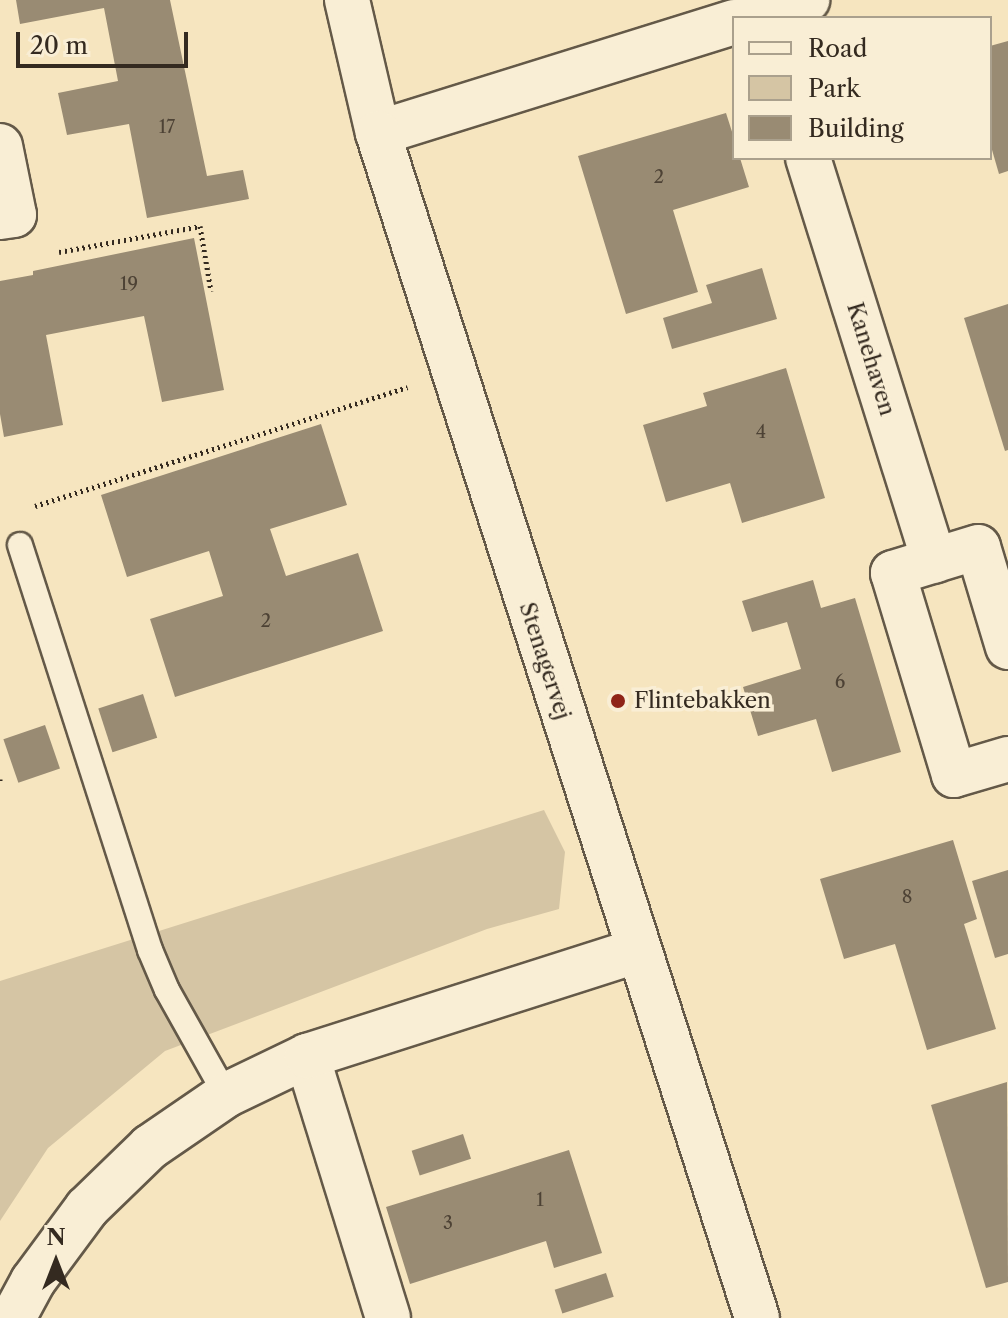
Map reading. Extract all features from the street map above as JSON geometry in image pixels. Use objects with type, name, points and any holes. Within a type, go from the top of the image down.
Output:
[{"type":"street","name":"Stenagervej","points":[[347,0],[378,133],[637,951],[757,1318]]},
{"type":"street","points":[[758,16],[807,0]]},
{"type":"street","points":[[378,133],[732,24]]},
{"type":"street","points":[[0,146],[14,215],[0,217]]},
{"type":"street","name":"Kanehaven","points":[[809,160],[934,561]]},
{"type":"street","points":[[1008,647],[978,547],[893,573],[954,775],[1008,759]]},
{"type":"street","points":[[13,1318],[33,1281],[87,1208],[150,1147],[226,1095],[307,1056],[637,951]]},
{"type":"street","points":[[307,1056],[388,1318]]},
{"type":"lane","points":[[20,545],[150,950],[167,990],[226,1095]]},
{"type":"path","points":[[59,252],[200,226],[211,291]]},
{"type":"path","points":[[30,507],[453,372]]},
{"type":"green space","points":[[544,810],[565,852],[559,909],[487,929],[165,1051],[48,1148],[0,1221],[0,981]]},
{"type":"building","points":[[16,0],[170,0],[207,176],[243,170],[249,199],[147,218],[129,124],[67,135],[58,93],[118,81],[104,8],[20,24]]},
{"type":"building","points":[[1008,41],[1008,171],[999,174],[992,150],[992,45]]},
{"type":"building","points":[[726,113],[732,132],[732,160],[741,160],[749,187],[673,210],[698,292],[626,314],[578,156]]},
{"type":"building","points":[[194,238],[224,390],[162,402],[144,316],[46,335],[63,425],[4,437],[0,414],[0,281],[33,275],[33,271]]},
{"type":"building","points":[[762,268],[777,319],[672,349],[663,318],[712,303],[706,285]]},
{"type":"building","points":[[1008,304],[1008,450],[1005,451],[964,318]]},
{"type":"building","points":[[786,368],[825,498],[742,523],[730,483],[666,502],[643,425],[707,406],[703,393]]},
{"type":"building","points":[[321,424],[347,505],[270,529],[286,576],[358,553],[383,631],[175,697],[150,619],[223,596],[209,551],[127,577],[101,495]]},
{"type":"building","points":[[813,580],[821,608],[855,598],[901,752],[832,772],[816,719],[758,736],[743,687],[801,669],[787,622],[752,632],[742,601]]},
{"type":"building","points":[[143,694],[157,738],[113,752],[98,709]]},
{"type":"building","points":[[45,725],[60,768],[18,783],[3,739]]},
{"type":"building","points":[[953,840],[977,919],[964,924],[996,1029],[927,1050],[895,944],[844,959],[820,879]]},
{"type":"building","points":[[1008,870],[1008,954],[995,958],[972,881]]},
{"type":"building","points":[[1007,1082],[1008,1282],[986,1288],[931,1105]]},
{"type":"building","points":[[463,1134],[471,1159],[420,1175],[412,1151]]},
{"type":"building","points":[[569,1150],[602,1253],[554,1268],[546,1241],[410,1284],[386,1207]]},
{"type":"building","points":[[606,1273],[614,1297],[562,1313],[555,1290]]},
{"type":"place","name":"Flintebakken","points":[[618,701]]}]
